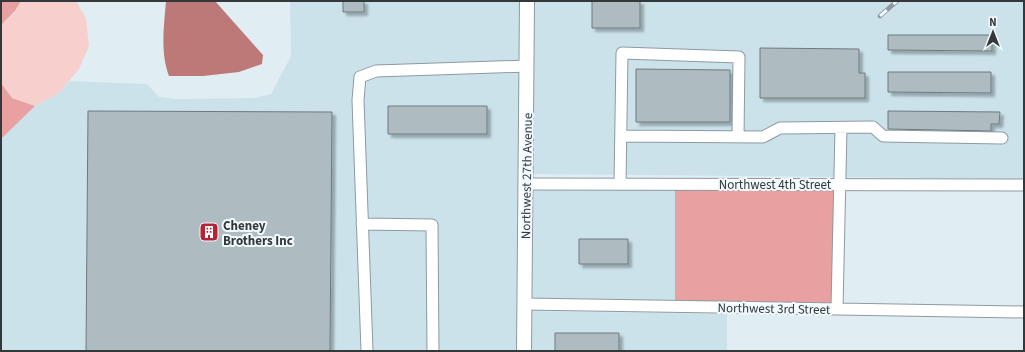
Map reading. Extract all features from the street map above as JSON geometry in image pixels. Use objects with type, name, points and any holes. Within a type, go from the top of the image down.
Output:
[{"type":"main road","name":"Northwest 27th Avenue","points":[[524,351],[527,1]]},
{"type":"street","points":[[620,184],[622,53],[740,57],[738,137]]},
{"type":"street","points":[[367,351],[358,100],[360,77],[376,71],[527,66]]},
{"type":"street","points":[[621,136],[763,137],[780,128],[873,127],[883,136],[1002,138]]},
{"type":"street","points":[[838,310],[841,128]]},
{"type":"street","name":"Northwest 4th Street","points":[[526,184],[1024,185]]},
{"type":"street","points":[[362,224],[432,225],[433,351]]},
{"type":"street","name":"Northwest 3rd Street","points":[[524,304],[1024,312]]},
{"type":"shaded area","points":[[1,1],[21,1],[15,11],[1,25]]},
{"type":"shaded area","points":[[21,1],[76,1],[86,18],[89,46],[79,69],[59,93],[35,106],[12,98],[1,83],[1,25],[15,12]]},
{"type":"shaded area","points":[[166,1],[215,1],[263,55],[262,64],[239,72],[203,76],[169,76],[164,58]]},
{"type":"shaded area","points":[[290,1],[522,1],[519,351],[1,351],[1,139],[35,106],[59,93],[69,81],[147,84],[159,97],[176,99],[254,98],[271,94],[291,56]]},
{"type":"shaded area","points":[[533,1],[1024,1],[1024,179],[531,174]]},
{"type":"shaded area","points":[[1,83],[12,98],[35,106],[1,139]]},
{"type":"shaded area","points":[[531,190],[675,190],[675,301],[530,298]]},
{"type":"shaded area","points":[[675,190],[834,190],[832,303],[675,301]]},
{"type":"shaded area","points":[[530,311],[727,314],[727,351],[530,351]]},
{"type":"building","points":[[343,1],[364,1],[364,12],[343,12]]},
{"type":"building","points":[[592,1],[640,1],[640,28],[592,28]]},
{"type":"building","points":[[888,35],[992,35],[992,51],[888,50]]},
{"type":"building","points":[[760,48],[859,49],[859,73],[865,73],[865,98],[760,98]]},
{"type":"building","points":[[636,69],[730,70],[730,122],[636,122]]},
{"type":"building","points":[[888,72],[991,72],[991,93],[888,92]]},
{"type":"building","points":[[388,106],[487,106],[487,134],[388,134]]},
{"type":"building","name":"Cheney Brothers Inc","points":[[88,111],[332,112],[330,351],[86,351]]},
{"type":"building","points":[[888,111],[1000,112],[999,124],[991,124],[991,131],[888,129]]},
{"type":"building","points":[[579,239],[628,239],[628,264],[579,264]]},
{"type":"building","points":[[555,333],[619,333],[619,351],[555,351]]},
{"type":"railway","points":[[880,16],[897,1]]},
{"type":"place","name":"Cheney Brothers Inc","points":[[209,232]]}]
